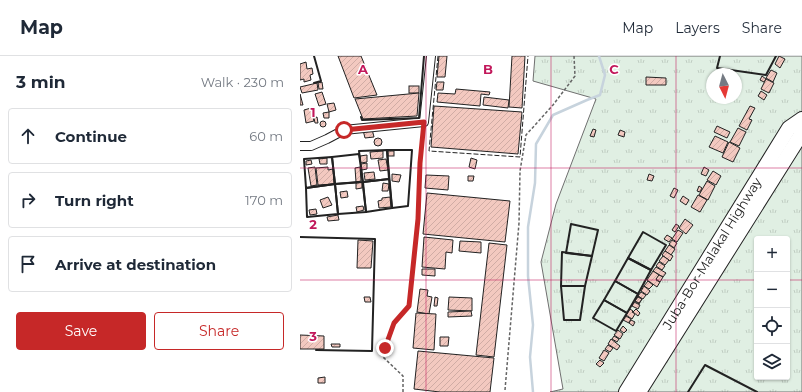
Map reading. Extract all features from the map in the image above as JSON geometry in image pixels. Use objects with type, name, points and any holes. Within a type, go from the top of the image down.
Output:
[{"type":"highway","name":"Juba-Bor-Malakal Highway","points":[[626,392],[789,128],[802,119]]},
{"type":"highway","name":"Juba-Bor-Malakal Highway","points":[[639,392],[800,136],[802,126]]},
{"type":"street","points":[[300,146],[311,146],[327,140],[344,130],[424,122],[431,56]]},
{"type":"path","points":[[505,390],[519,223],[520,171],[526,135],[553,105],[575,76],[574,56]]},
{"type":"path","points":[[403,392],[402,376],[383,357],[394,323],[409,306],[418,219],[420,163],[424,122]]},
{"type":"green space","points":[[535,56],[802,56],[802,392],[550,392],[563,389],[541,262],[556,204],[596,99],[533,81]]},
{"type":"building","points":[[338,56],[361,56],[377,95],[354,98]]},
{"type":"building","points":[[439,56],[447,56],[445,77],[437,77]]},
{"type":"building","points":[[512,56],[525,56],[522,108],[509,107]]},
{"type":"building","points":[[779,56],[785,59],[780,68],[775,64]]},
{"type":"building","points":[[306,62],[307,69],[312,68],[313,74],[310,75],[311,80],[304,82],[304,79],[300,80],[300,64]]},
{"type":"building","points":[[771,70],[777,73],[773,82],[766,78]]},
{"type":"building","points":[[762,76],[766,79],[764,82],[760,80]]},
{"type":"building","points":[[646,77],[666,78],[666,85],[646,85]]},
{"type":"building","points":[[766,79],[774,83],[769,93],[761,89]]},
{"type":"building","points":[[322,82],[323,89],[319,89],[318,83]]},
{"type":"building","points":[[437,82],[444,82],[443,90],[436,90]]},
{"type":"building","points":[[317,83],[318,90],[302,93],[300,87]]},
{"type":"building","points":[[409,86],[419,86],[419,93],[409,93]]},
{"type":"building","points":[[456,89],[490,92],[489,95],[481,94],[480,106],[437,102],[438,93],[455,94]]},
{"type":"building","points":[[761,91],[767,95],[764,100],[758,96]]},
{"type":"building","points":[[322,92],[326,104],[319,106],[315,94]]},
{"type":"building","points":[[419,93],[417,116],[363,119],[355,99]]},
{"type":"building","points":[[300,94],[303,105],[300,105]]},
{"type":"building","points":[[484,97],[509,100],[508,108],[483,105]]},
{"type":"building","points":[[334,103],[336,110],[329,112],[327,104]]},
{"type":"building","points":[[434,106],[522,112],[518,154],[431,147]]},
{"type":"building","points":[[750,106],[755,108],[749,119],[752,120],[747,130],[739,126]]},
{"type":"building","points":[[311,108],[314,121],[306,123],[304,110]]},
{"type":"building","points":[[329,112],[329,118],[324,118],[323,113]]},
{"type":"building","points":[[317,117],[318,123],[315,123],[314,118]]},
{"type":"building","points":[[323,121],[326,124],[323,127],[320,124]]},
{"type":"building","points":[[717,126],[730,132],[727,138],[714,132]]},
{"type":"building","points":[[738,128],[746,132],[739,146],[730,142]]},
{"type":"building","points":[[372,129],[374,137],[365,138],[363,130]]},
{"type":"building","points":[[593,129],[596,130],[594,137],[590,136]]},
{"type":"building","points":[[620,130],[625,132],[624,137],[618,135]]},
{"type":"building","points":[[715,136],[728,142],[723,153],[709,147]]},
{"type":"building","points":[[376,138],[380,138],[382,142],[380,146],[376,146],[374,144],[374,140]]},
{"type":"building","points":[[729,142],[740,148],[733,162],[722,157]]},
{"type":"building","points":[[383,151],[383,158],[371,159],[370,152]]},
{"type":"building","points":[[388,151],[394,151],[394,156],[388,156]]},
{"type":"building","points":[[367,155],[367,162],[361,163],[360,156]]},
{"type":"building","points":[[327,158],[327,164],[320,164],[319,159]]},
{"type":"building","points":[[471,158],[477,160],[475,169],[469,167]]},
{"type":"building","points":[[386,159],[388,170],[380,171],[378,160]]},
{"type":"building","points":[[311,160],[312,164],[306,165],[306,161]]},
{"type":"building","points":[[367,163],[367,169],[362,170],[361,164]]},
{"type":"building","points":[[315,167],[317,185],[311,186],[308,168]]},
{"type":"building","points":[[328,167],[328,170],[333,169],[334,184],[318,185],[316,168]]},
{"type":"building","points":[[360,167],[361,181],[356,182],[355,168]]},
{"type":"building","points":[[704,167],[709,170],[706,176],[701,174]]},
{"type":"building","points":[[713,171],[721,176],[716,185],[707,180]]},
{"type":"building","points":[[374,172],[375,179],[365,180],[364,173]]},
{"type":"building","points":[[392,174],[401,175],[399,182],[392,181]]},
{"type":"building","points":[[649,174],[654,176],[652,181],[647,180]]},
{"type":"building","points":[[426,175],[449,176],[448,190],[425,188]]},
{"type":"building","points":[[468,176],[474,176],[473,181],[468,181]]},
{"type":"building","points":[[707,181],[715,186],[708,200],[699,195]]},
{"type":"building","points":[[362,182],[362,188],[356,189],[356,183]]},
{"type":"building","points":[[383,183],[389,184],[388,191],[382,191]]},
{"type":"building","points":[[699,186],[702,188],[700,192],[697,191]]},
{"type":"building","points":[[674,188],[678,190],[674,198],[670,196]]},
{"type":"building","points":[[347,191],[348,197],[341,198],[340,192]]},
{"type":"building","points":[[427,193],[510,201],[505,242],[423,234]]},
{"type":"building","points":[[698,195],[707,200],[700,212],[691,207]]},
{"type":"building","points":[[683,196],[689,200],[686,205],[680,201]]},
{"type":"building","points":[[328,197],[332,205],[323,208],[320,200]]},
{"type":"building","points":[[390,197],[391,207],[379,208],[378,201],[382,200],[382,198]]},
{"type":"building","points":[[363,206],[364,210],[357,212],[356,207]]},
{"type":"building","points":[[316,209],[317,214],[310,215],[309,210]]},
{"type":"building","points":[[338,215],[339,220],[328,221],[327,217]]},
{"type":"building","points":[[685,219],[693,225],[686,234],[679,228]]},
{"type":"building","points":[[676,224],[679,226],[675,232],[672,230]]},
{"type":"building","points":[[678,230],[683,233],[677,242],[672,239]]},
{"type":"building","points":[[667,235],[672,238],[669,242],[664,239]]},
{"type":"building","points":[[424,237],[453,240],[452,253],[446,252],[445,269],[422,267]]},
{"type":"building","points":[[358,240],[373,241],[371,268],[357,268]]},
{"type":"building","points":[[672,240],[677,243],[674,248],[669,244]]},
{"type":"building","points":[[460,241],[481,242],[481,253],[459,251]]},
{"type":"building","points":[[489,243],[507,245],[494,357],[476,355]]},
{"type":"building","points":[[669,245],[675,249],[671,255],[665,251]]},
{"type":"building","points":[[665,251],[673,256],[670,261],[662,255]]},
{"type":"building","points":[[663,256],[669,260],[665,265],[659,261]]},
{"type":"building","points":[[659,262],[665,266],[662,270],[656,266]]},
{"type":"building","points":[[656,267],[666,273],[663,277],[653,271]]},
{"type":"building","points":[[422,269],[435,269],[435,276],[422,275]]},
{"type":"building","points":[[653,271],[659,275],[656,280],[660,282],[657,287],[647,280]]},
{"type":"building","points":[[659,275],[663,277],[660,282],[656,279]]},
{"type":"building","points":[[648,281],[653,285],[649,289],[644,286]]},
{"type":"building","points":[[644,286],[650,291],[647,295],[641,291]]},
{"type":"building","points":[[420,289],[428,290],[427,296],[432,297],[429,314],[417,312]]},
{"type":"building","points":[[641,292],[646,295],[643,299],[638,296]]},
{"type":"building","points":[[638,296],[642,299],[639,304],[635,301]]},
{"type":"building","points":[[364,297],[370,297],[371,302],[365,302]]},
{"type":"building","points":[[435,297],[438,298],[437,306],[434,306]]},
{"type":"building","points":[[449,297],[472,298],[472,311],[448,310]]},
{"type":"building","points":[[638,297],[642,299],[639,303],[635,301]]},
{"type":"building","points":[[634,302],[640,305],[638,309],[632,306]]},
{"type":"building","points":[[630,309],[635,314],[632,319],[626,315]]},
{"type":"building","points":[[636,309],[640,313],[638,316],[633,312]]},
{"type":"building","points":[[471,311],[472,316],[448,317],[448,312]]},
{"type":"building","points":[[416,313],[436,314],[434,350],[413,348]]},
{"type":"building","points":[[626,316],[631,319],[629,323],[623,320]]},
{"type":"building","points":[[631,320],[635,322],[633,326],[629,323]]},
{"type":"building","points":[[623,326],[627,330],[624,333],[620,330]]},
{"type":"building","points":[[618,330],[623,334],[620,339],[614,335]]},
{"type":"building","points":[[300,335],[324,336],[324,349],[300,349]]},
{"type":"building","points":[[614,336],[619,339],[617,342],[612,339]]},
{"type":"building","points":[[440,337],[449,337],[448,346],[440,346]]},
{"type":"building","points":[[611,339],[620,346],[617,350],[608,344]]},
{"type":"building","points":[[331,344],[340,344],[340,347],[332,347]]},
{"type":"building","points":[[608,345],[613,348],[610,352],[605,349]]},
{"type":"building","points":[[604,350],[609,353],[604,361],[599,358]]},
{"type":"building","points":[[418,351],[494,358],[490,392],[440,392],[414,389]]},
{"type":"building","points":[[600,360],[604,363],[600,367],[596,364]]},
{"type":"building","points":[[325,377],[325,383],[318,383],[318,378]]},
{"type":"waterway","points":[[533,392],[530,357],[533,325],[528,276],[528,227],[535,183],[536,144],[553,115],[600,95],[605,75],[599,56]]},
{"type":"fence","points":[[438,56],[429,151],[520,157],[528,56]]},
{"type":"wall","points":[[314,56],[321,81],[314,83]]},
{"type":"wall","points":[[361,117],[362,120],[419,118],[424,56]]},
{"type":"wall","points":[[720,56],[717,68],[766,75],[776,56]]},
{"type":"wall","points":[[387,150],[412,150],[408,206],[392,208],[387,150]]},
{"type":"wall","points":[[360,159],[359,151],[387,150],[389,179],[363,182]]},
{"type":"wall","points":[[359,154],[363,182],[335,184],[332,157],[359,154]]},
{"type":"wall","points":[[332,157],[335,184],[306,188],[304,159],[332,157]]},
{"type":"wall","points":[[359,182],[335,184],[338,214],[366,212],[361,169]]},
{"type":"wall","points":[[389,179],[392,208],[366,212],[363,182],[389,179]]},
{"type":"wall","points":[[335,184],[338,214],[307,217],[306,188],[335,184]]},
{"type":"wall","points":[[571,224],[598,230],[592,256],[566,253],[571,224]]},
{"type":"wall","points":[[643,232],[666,245],[651,270],[628,258],[643,232]]},
{"type":"wall","points":[[300,237],[375,239],[372,351],[316,350]]},
{"type":"wall","points":[[562,252],[592,256],[585,286],[561,286],[562,252]]},
{"type":"wall","points":[[628,258],[651,270],[638,294],[615,281],[628,258]]},
{"type":"wall","points":[[615,281],[638,294],[627,313],[604,300],[615,281]]},
{"type":"wall","points":[[561,286],[585,286],[580,320],[564,320],[561,286]]},
{"type":"wall","points":[[604,300],[627,313],[616,331],[593,318],[604,300]]},
{"type":"wall","points":[[688,392],[705,365],[757,392]]},
{"type":"route","points":[[344,130],[424,122],[420,163],[418,219],[409,306],[394,323],[385,348]]}]
